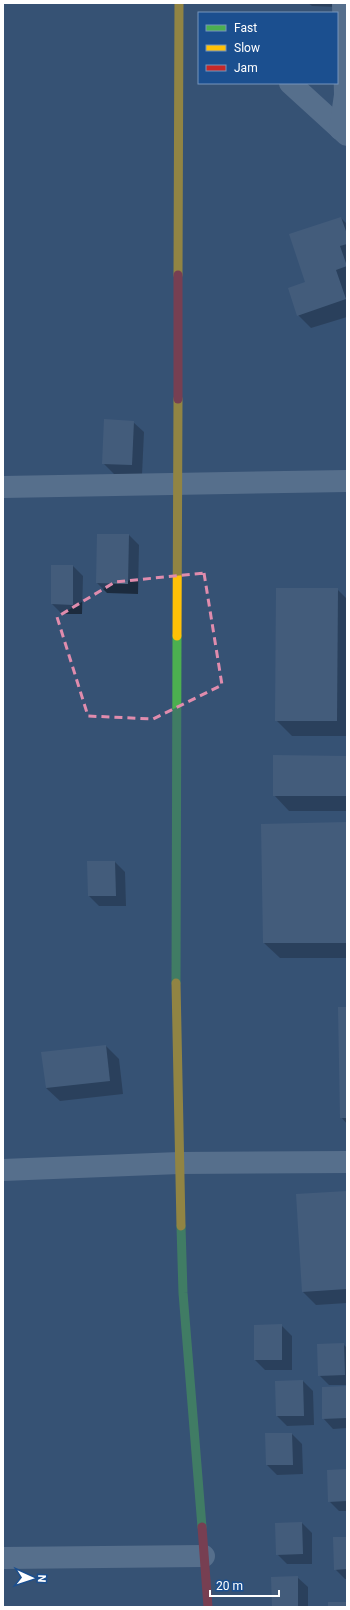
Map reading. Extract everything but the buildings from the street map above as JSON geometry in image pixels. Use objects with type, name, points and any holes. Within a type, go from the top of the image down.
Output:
[{"type":"street","points":[[179,3],[176,1006],[182,1293],[208,1607]]},
{"type":"street","points":[[343,3],[345,95],[344,132]]},
{"type":"street","points":[[291,84],[344,132]]},
{"type":"street","points":[[3,488],[178,483],[347,481]]},
{"type":"street","points":[[3,1170],[179,1163],[347,1162]]},
{"type":"street","points":[[3,1558],[204,1556]]},
{"type":"highlighted area","points":[[204,573],[222,685],[153,719],[88,716],[57,617],[115,582]]},
{"type":"traffic: fast","points":[[176,983],[177,636]]},
{"type":"traffic: fast","points":[[181,1226],[183,1293],[202,1527]]},
{"type":"traffic: slow","points":[[178,275],[179,3]]},
{"type":"traffic: slow","points":[[177,636],[178,399]]},
{"type":"traffic: slow","points":[[176,983],[181,1226]]},
{"type":"traffic: jam","points":[[178,275],[178,399]]},
{"type":"traffic: jam","points":[[202,1527],[208,1607]]}]
